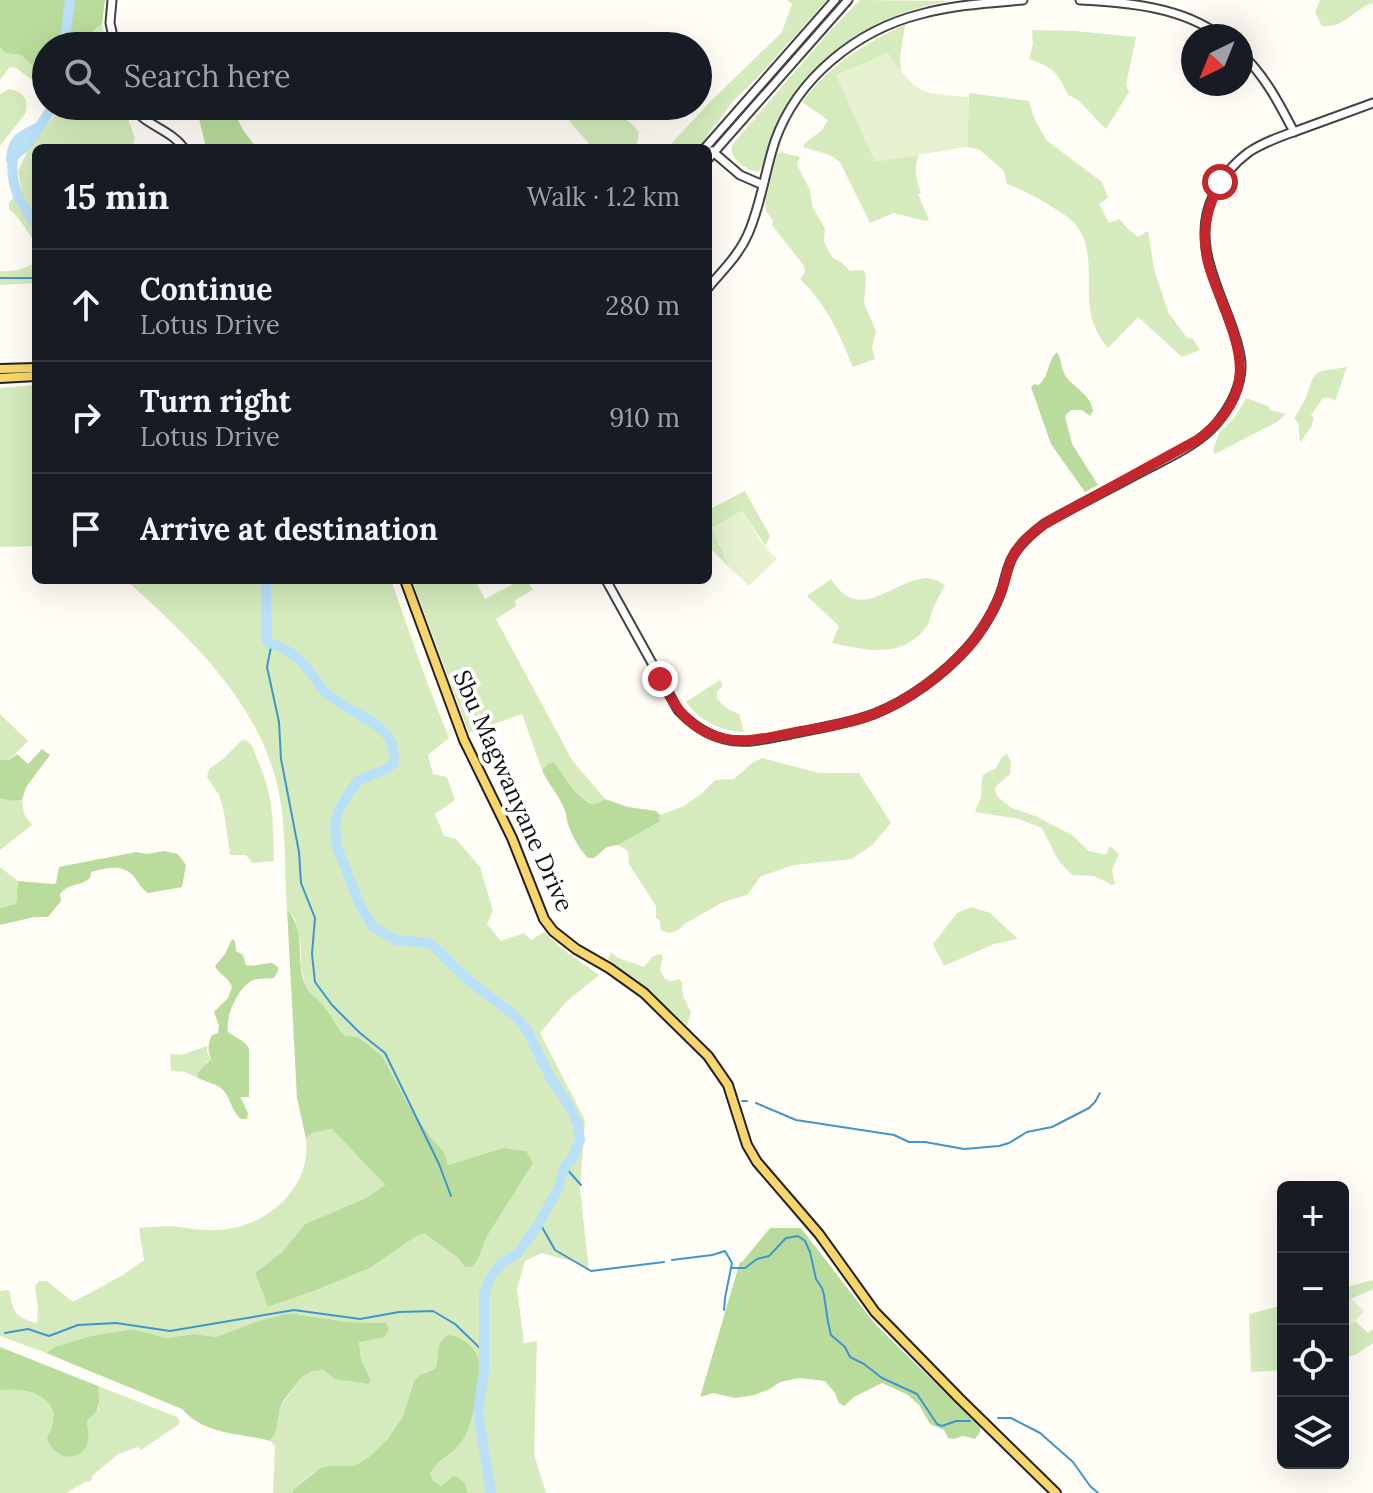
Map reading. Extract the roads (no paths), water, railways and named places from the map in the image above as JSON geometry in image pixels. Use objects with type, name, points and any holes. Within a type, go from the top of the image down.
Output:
[{"type":"main road","points":[[0,369],[32,368]]},
{"type":"main road","points":[[0,378],[32,376]]},
{"type":"main road","name":"Sbu Magwanyane Drive","points":[[406,584],[464,740],[512,838],[544,919],[553,931],[576,949],[644,993],[708,1056],[728,1085],[747,1145],[757,1162],[819,1234],[875,1312],[1056,1493]]},
{"type":"street","points":[[112,0],[112,32]]},
{"type":"street","points":[[709,144],[835,0]]},
{"type":"street","points":[[712,155],[848,0]]},
{"type":"street","points":[[712,283],[748,235],[775,143],[788,112],[799,94],[826,66],[841,53],[880,30],[918,14],[1023,0]]},
{"type":"street","points":[[1080,0],[1165,11],[1198,24]]},
{"type":"street","points":[[1253,66],[1270,87],[1294,132]]},
{"type":"street","points":[[608,584],[678,710],[694,725],[722,739],[761,739],[843,723],[873,714],[915,692],[942,671],[977,636],[1002,592],[1012,559],[1030,534],[1199,439],[1223,414],[1236,391],[1241,362],[1209,267],[1205,244],[1210,201],[1233,166],[1259,146],[1373,103]]},
{"type":"street","points":[[147,120],[180,144]]},
{"type":"street","points":[[712,157],[740,175],[763,185]]},
{"type":"waterway","points":[[66,32],[70,0]]},
{"type":"waterway","points":[[32,219],[17,193],[13,157],[30,142],[44,120]]},
{"type":"waterway","points":[[11,160],[16,142],[39,127]]},
{"type":"waterway","points":[[0,278],[32,278]]},
{"type":"waterway","points":[[265,584],[267,641],[294,655],[324,691],[379,727],[392,744],[394,763],[357,781],[338,811],[335,829],[337,847],[360,905],[373,927],[396,940],[430,943],[467,979],[514,1015],[527,1030],[578,1124],[580,1140],[538,1225],[518,1253],[501,1264],[484,1293],[484,1371],[478,1411],[491,1493]]},
{"type":"waterway","points":[[269,643],[267,667],[279,722],[281,759],[299,852],[301,883],[315,918],[312,954],[315,982],[332,1005],[385,1053],[439,1164],[451,1196]]},
{"type":"waterway","points":[[756,1103],[796,1120],[894,1135],[909,1142],[964,1149],[999,1146],[1027,1132],[1052,1127],[1089,1108],[1100,1093]]},
{"type":"waterway","points":[[742,1101],[747,1101]]},
{"type":"waterway","points":[[565,1167],[581,1185]]},
{"type":"waterway","points":[[538,1225],[555,1250],[591,1271],[664,1262]]},
{"type":"waterway","points":[[732,1268],[745,1268],[757,1259],[769,1256],[786,1238],[798,1236],[805,1241],[810,1252],[816,1279],[824,1295],[831,1335],[845,1347],[850,1357],[882,1378],[917,1394],[937,1424],[942,1426],[956,1421],[970,1421]]},
{"type":"waterway","points":[[672,1260],[725,1251],[732,1263],[724,1310]]},
{"type":"waterway","points":[[5,1333],[28,1329],[49,1336],[78,1325],[116,1323],[170,1331],[294,1310],[360,1319],[399,1312],[433,1311],[455,1324],[485,1353]]},
{"type":"waterway","points":[[998,1418],[1011,1418],[1040,1433],[1073,1462],[1098,1493]]}]
